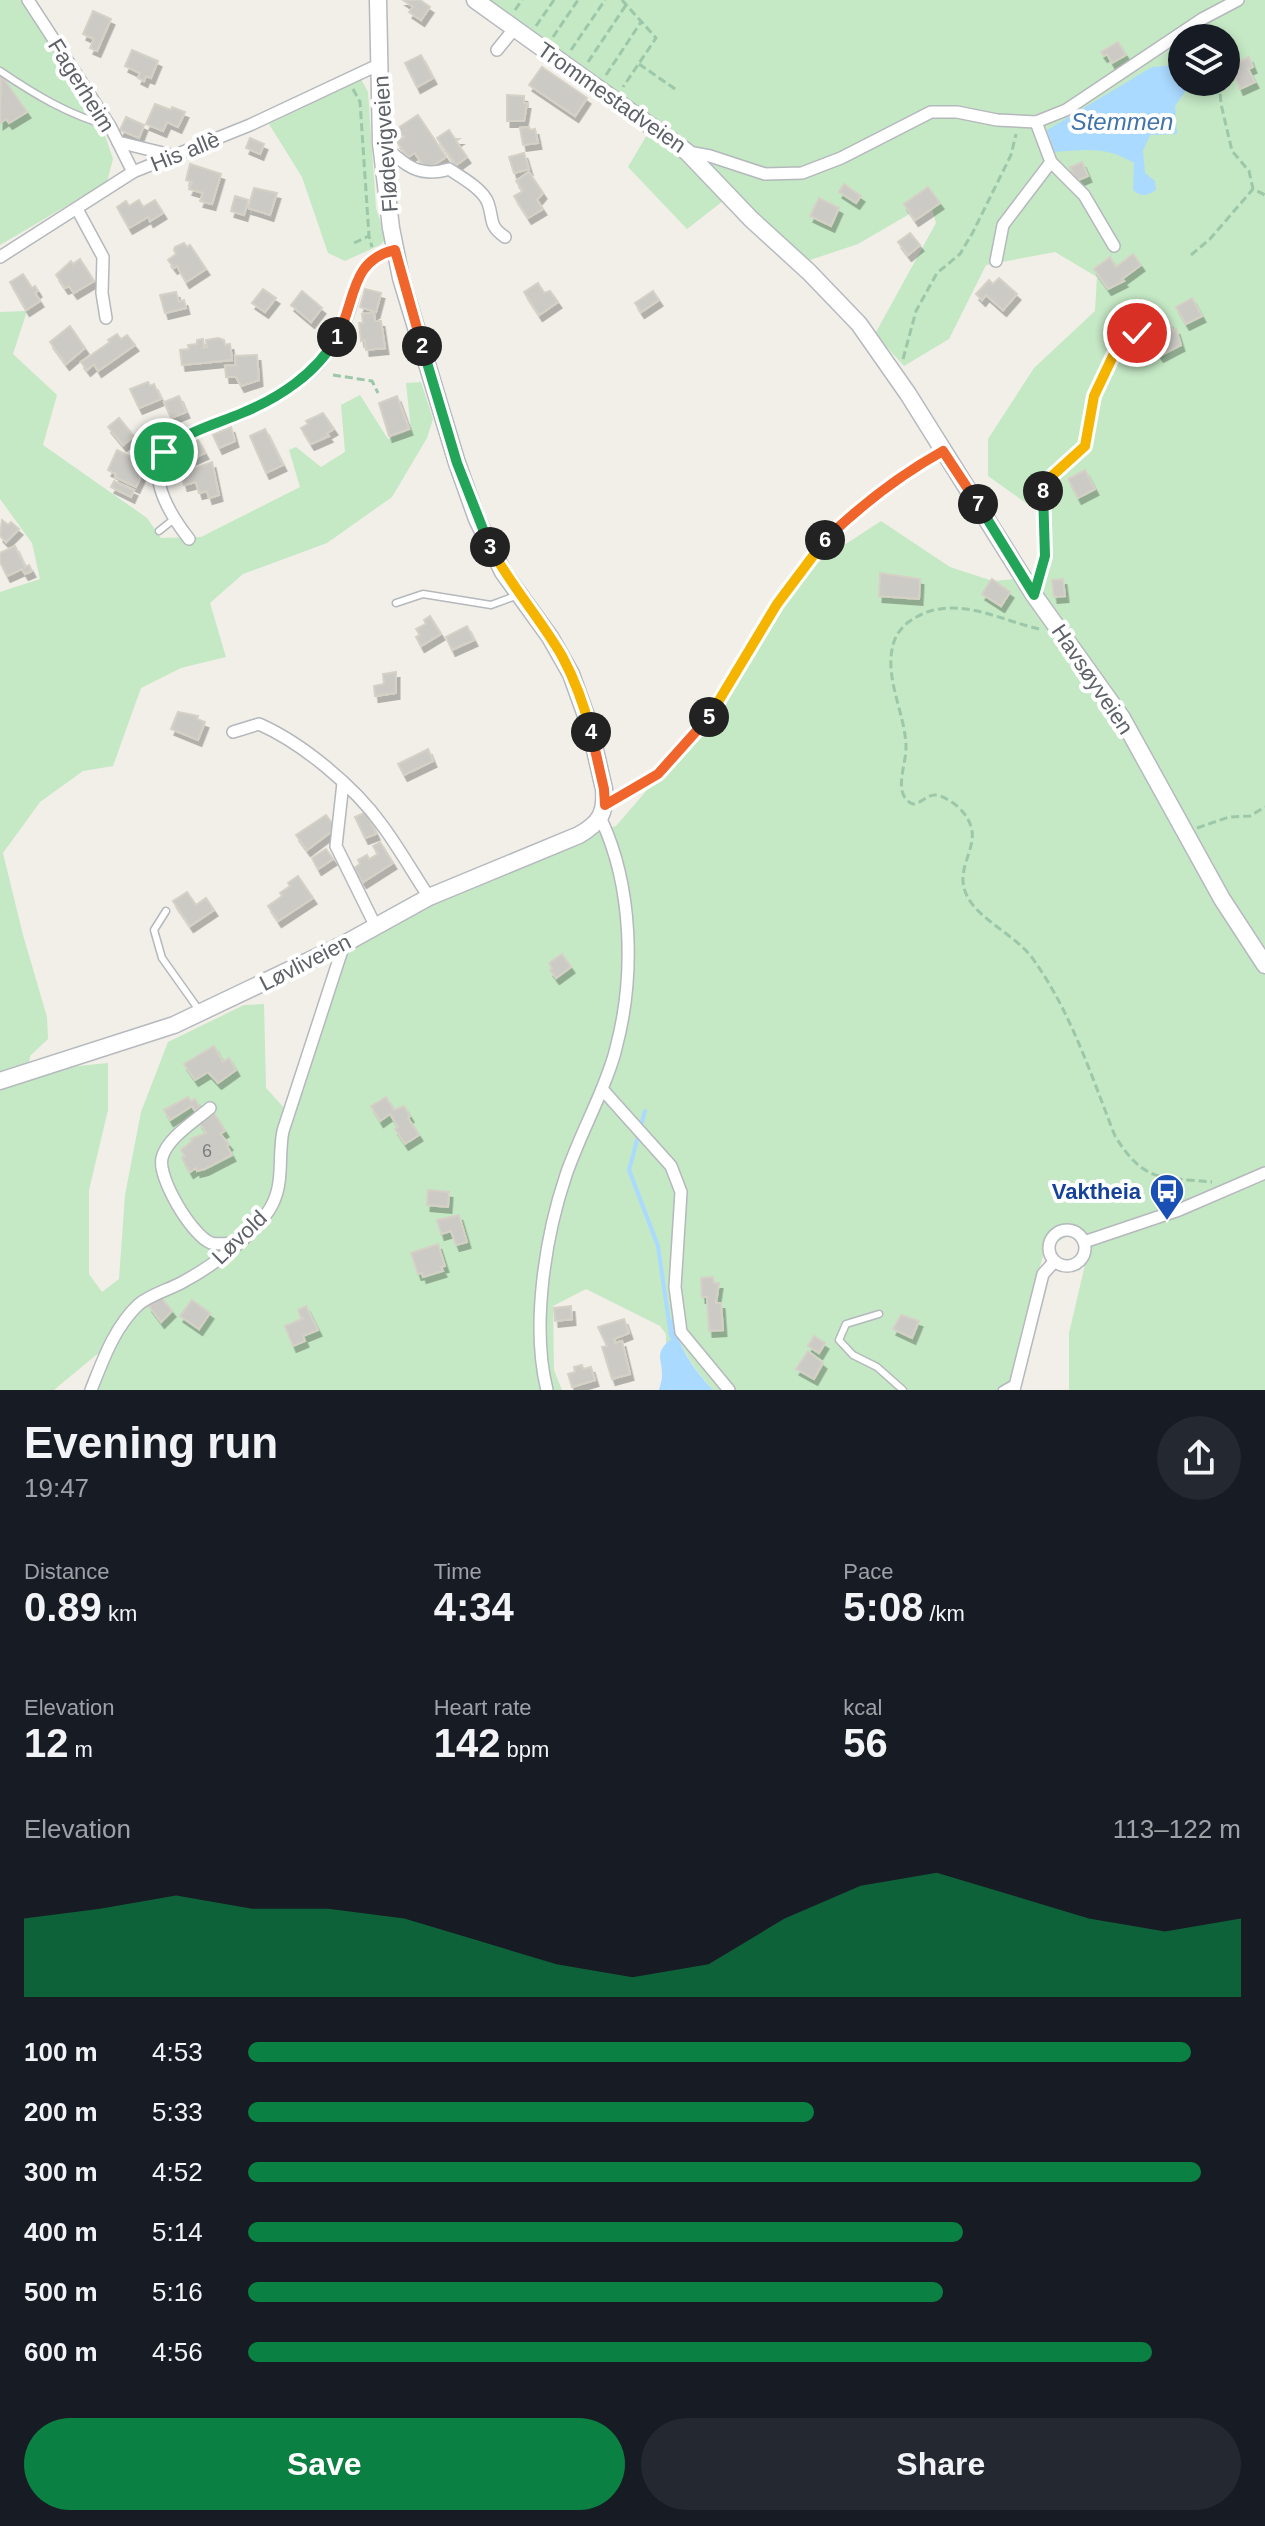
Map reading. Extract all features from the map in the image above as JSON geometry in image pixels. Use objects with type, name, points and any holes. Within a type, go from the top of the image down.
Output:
[{"type":"main road","name":"Flødevigveien","points":[[378,0],[387,252],[401,278],[467,491],[489,547],[518,595],[550,637],[575,683],[598,758],[603,812]]},
{"type":"main road","name":"Trommestadveien","points":[[475,0],[513,21],[687,152]]},
{"type":"main road","name":"Havsøyveien","points":[[687,152],[758,226],[835,298],[859,324],[897,377],[1034,595],[1122,718],[1222,899],[1265,965]]},
{"type":"main road","name":"Løvliveien","points":[[0,1081],[174,1025],[201,1013],[344,944],[429,897],[579,835],[603,812]]},
{"type":"street","name":"Fagerheim","points":[[28,0],[110,126],[133,172]]},
{"type":"street","name":"Trommestadveien","points":[[687,152],[765,174],[802,173],[841,158],[931,112],[957,112],[1036,122],[1066,110],[1202,19],[1238,0]]},
{"type":"street","points":[[497,50],[513,21]]},
{"type":"street","name":"His allè","points":[[0,257],[133,172],[250,125],[380,64]]},
{"type":"street","points":[[1036,122],[1051,162],[1084,195],[1114,246]]},
{"type":"street","points":[[118,142],[171,155]]},
{"type":"street","points":[[381,143],[415,170],[433,174],[449,169],[462,178],[483,195],[492,223],[505,237]]},
{"type":"street","points":[[996,261],[1003,225],[1051,162]]},
{"type":"street","points":[[77,209],[103,257],[102,293],[106,318]]},
{"type":"street","points":[[189,539],[163,499],[158,480],[164,452],[180,437],[246,412],[308,375],[329,351],[347,316],[361,272],[387,252]]},
{"type":"street","points":[[233,732],[259,724],[284,735],[343,783],[380,822],[429,897]]},
{"type":"street","points":[[343,783],[336,846],[375,925]]},
{"type":"street","name":"Flødevigveien","points":[[547,1390],[542,1370],[541,1307],[550,1240],[566,1176],[617,1048],[626,995],[628,952],[623,895],[603,812]]},
{"type":"street","name":"Løvold","points":[[91,1390],[113,1336],[139,1304],[206,1268],[253,1229],[273,1203],[282,1175],[279,1152],[283,1131],[344,944]]},
{"type":"street","points":[[602,1089],[671,1166],[681,1192],[675,1287],[681,1332],[729,1390]]},
{"type":"street","points":[[210,1108],[171,1142],[162,1159],[164,1180],[193,1230],[211,1243],[236,1243]]},
{"type":"street","points":[[1084,1242],[1179,1210],[1265,1173]]},
{"type":"street","points":[[1071,1230],[1084,1242],[1084,1254],[1077,1264],[1065,1266],[1054,1262],[1049,1245],[1059,1231],[1071,1230]]},
{"type":"street","points":[[1015,1386],[1043,1274],[1054,1262]]},
{"type":"lane","points":[[0,71],[26,89],[85,120],[110,126]]},
{"type":"lane","points":[[1034,595],[1045,556],[1043,484],[1085,446],[1094,396],[1120,341],[1137,333]]},
{"type":"lane","points":[[159,531],[174,519]]},
{"type":"lane","points":[[396,603],[423,594],[491,605],[518,595]]},
{"type":"lane","points":[[166,911],[154,930],[162,958],[201,1013]]},
{"type":"lane","points":[[879,1314],[846,1324],[839,1340],[853,1355],[877,1367],[903,1390]]},
{"type":"lane","points":[[1002,1390],[1015,1386]]},
{"type":"path","points":[[513,21],[522,0]]},
{"type":"path","points":[[534,29],[554,0]]},
{"type":"path","points":[[551,41],[578,0]]},
{"type":"path","points":[[569,54],[605,0]]},
{"type":"path","points":[[614,100],[656,38],[622,0]]},
{"type":"path","points":[[586,66],[626,5]]},
{"type":"path","points":[[604,78],[641,22]]},
{"type":"path","points":[[639,64],[678,91]]},
{"type":"path","points":[[347,79],[360,102],[371,246],[387,252]]},
{"type":"path","points":[[1220,96],[1232,151],[1249,171],[1253,189]]},
{"type":"path","points":[[897,377],[916,311],[937,273],[960,254],[973,232],[1011,155],[1019,122]]},
{"type":"path","points":[[1253,189],[1265,195]]},
{"type":"path","points":[[1191,255],[1210,239],[1253,189]]},
{"type":"path","points":[[354,243],[369,236]]},
{"type":"path","points":[[333,375],[372,381],[378,393]]},
{"type":"path","points":[[603,812],[658,774],[709,717],[777,604],[818,547],[857,509],[916,466],[943,451]]},
{"type":"path","points":[[1059,629],[1043,630],[1011,623],[978,610],[960,607],[927,613],[900,630],[893,644],[891,659],[906,747],[902,793],[913,804],[939,795],[956,806],[970,821],[974,832],[973,845],[963,871],[967,896],[1031,955],[1060,998],[1115,1136],[1126,1155],[1150,1174],[1212,1182],[1231,1188]]},
{"type":"path","points":[[1186,831],[1229,817],[1250,816],[1265,807]]},
{"type":"green space","points":[[0,0],[33,0],[92,97],[113,159],[107,182],[0,245]]},
{"type":"green space","points":[[489,0],[1265,0],[1265,1390],[1069,1390],[1069,1333],[1088,1252],[1078,1230],[1045,1249],[1022,1329],[1010,1390],[713,1390],[688,1357],[672,1319],[669,1322],[671,1339],[666,1344],[666,1334],[660,1326],[586,1289],[553,1306],[554,1370],[562,1390],[93,1390],[105,1351],[54,1390],[0,1390],[0,592],[40,579],[32,543],[0,499],[0,312],[27,311],[13,354],[57,395],[43,445],[147,518],[161,538],[201,537],[300,487],[289,450],[296,447],[321,467],[345,452],[341,405],[360,395],[388,439],[411,430],[406,383],[421,382],[433,419],[427,438],[392,497],[327,543],[243,574],[210,603],[226,657],[181,668],[141,688],[113,766],[83,771],[40,802],[3,853],[47,1017],[48,1039],[30,1056],[27,1077],[69,1067],[108,1063],[108,1110],[89,1190],[89,1274],[102,1292],[119,1279],[125,1195],[141,1112],[168,1042],[244,1005],[264,1004],[266,1088],[286,1110],[342,950],[460,884],[616,826],[724,701],[765,628],[817,563],[881,521],[950,567],[993,581],[1040,577],[1047,518],[988,476],[988,439],[1034,368],[1095,311],[1097,277],[1055,252],[986,265],[949,339],[904,366],[875,334],[936,223],[930,202],[858,244],[807,261],[732,194],[687,229],[628,167],[654,123],[601,80]]},
{"type":"green space","points":[[361,79],[368,92],[376,208],[386,239],[380,245],[345,261],[328,253],[302,177],[269,124]]},
{"type":"water","name":"Stemmen","points":[[1167,66],[1168,96],[1182,96],[1175,106],[1177,134],[1150,135],[1143,151],[1145,173],[1155,181],[1156,190],[1144,195],[1133,190],[1134,163],[1114,154],[1095,150],[1054,152],[1047,130],[1152,67]]},
{"type":"water","points":[[672,1318],[687,1357],[713,1390],[659,1390],[662,1376],[660,1357],[665,1344],[671,1339],[669,1322]]},
{"type":"building","points":[[403,0],[420,0],[430,7],[421,20],[409,12],[413,7]]},
{"type":"building","points":[[93,11],[111,19],[97,51],[90,48],[94,39],[83,34]]},
{"type":"building","points":[[1118,42],[1126,55],[1112,63],[1107,54],[1104,56],[1101,52]]},
{"type":"building","points":[[132,50],[158,61],[151,78],[146,76],[144,81],[138,78],[140,73],[125,66]]},
{"type":"building","points":[[421,55],[433,78],[417,87],[405,63]]},
{"type":"building","points":[[1249,57],[1253,67],[1248,69],[1255,82],[1240,89],[1240,62]]},
{"type":"building","points":[[542,67],[587,98],[575,116],[529,85]]},
{"type":"building","points":[[1,75],[27,112],[9,123],[6,119],[0,123]]},
{"type":"building","points":[[507,95],[524,96],[524,103],[527,103],[524,121],[507,121]]},
{"type":"building","points":[[155,104],[185,112],[178,127],[167,122],[163,131],[146,124]]},
{"type":"building","points":[[418,115],[446,157],[426,170],[415,153],[408,157],[397,142],[404,137],[398,128]]},
{"type":"building","points":[[126,117],[144,125],[139,138],[120,130]]},
{"type":"building","points":[[529,127],[530,130],[535,129],[538,143],[523,145],[520,128]]},
{"type":"building","points":[[449,130],[455,139],[459,139],[456,141],[467,157],[456,165],[437,138]]},
{"type":"building","points":[[250,138],[264,144],[260,154],[246,148]]},
{"type":"building","points":[[524,153],[529,169],[514,173],[509,157]]},
{"type":"building","points":[[1082,162],[1088,176],[1076,181],[1070,167]]},
{"type":"building","points":[[190,164],[221,174],[212,204],[200,201],[203,193],[189,189],[192,182],[186,180]]},
{"type":"building","points":[[529,172],[543,193],[537,200],[543,209],[528,218],[514,196],[523,191],[516,181]]},
{"type":"building","points":[[844,184],[861,196],[856,203],[839,192]]},
{"type":"building","points":[[928,187],[940,203],[915,220],[904,204]]},
{"type":"building","points":[[254,188],[277,193],[270,215],[248,208]]},
{"type":"building","points":[[235,196],[248,200],[244,215],[231,211]]},
{"type":"building","points":[[819,198],[839,208],[831,226],[810,216]]},
{"type":"building","points":[[139,200],[143,207],[155,200],[163,213],[129,228],[117,207],[126,201],[129,206]]},
{"type":"building","points":[[910,233],[920,245],[908,255],[898,242]]},
{"type":"building","points":[[184,243],[187,247],[190,245],[206,269],[186,282],[177,266],[174,268],[168,260],[176,254],[175,247]]},
{"type":"building","points":[[1133,254],[1141,265],[1122,279],[1124,281],[1108,289],[1094,269],[1110,257],[1116,267]]},
{"type":"building","points":[[80,259],[94,281],[74,293],[69,286],[65,288],[56,275],[71,261],[73,264]]},
{"type":"building","points":[[23,274],[32,288],[35,286],[40,301],[26,310],[10,282]]},
{"type":"building","points":[[999,278],[1017,294],[1003,310],[986,295],[982,300],[976,294],[989,280],[993,284]]},
{"type":"building","points":[[538,283],[544,293],[550,291],[558,302],[539,315],[524,292]]},
{"type":"building","points":[[263,289],[276,298],[265,312],[252,303]]},
{"type":"building","points":[[365,289],[381,293],[376,312],[360,307]]},
{"type":"building","points":[[302,291],[322,308],[311,322],[291,305]]},
{"type":"building","points":[[653,291],[659,300],[641,312],[635,303]]},
{"type":"building","points":[[176,292],[179,302],[184,300],[186,308],[165,313],[160,295]]},
{"type":"building","points":[[1192,298],[1202,316],[1186,324],[1176,307]]},
{"type":"building","points":[[374,313],[375,321],[381,321],[385,348],[366,350],[365,340],[361,341],[359,323],[363,323],[362,314]]},
{"type":"building","points":[[1169,322],[1173,331],[1176,329],[1181,345],[1160,356],[1146,334]]},
{"type":"building","points":[[70,326],[85,348],[66,364],[50,342]]},
{"type":"building","points":[[117,334],[121,339],[127,335],[135,345],[98,371],[94,364],[87,370],[81,362]]},
{"type":"building","points":[[203,339],[204,348],[207,347],[206,340],[224,340],[225,345],[230,344],[232,360],[182,365],[180,350],[189,349],[188,345],[197,344],[197,340]]},
{"type":"building","points":[[257,355],[259,380],[241,386],[236,377],[226,377],[225,366],[236,365],[235,356]]},
{"type":"building","points":[[148,382],[150,386],[154,384],[161,399],[139,408],[130,389]]},
{"type":"building","points":[[179,396],[186,412],[171,418],[164,402]]},
{"type":"building","points":[[397,396],[409,429],[389,436],[379,403]]},
{"type":"building","points":[[323,413],[334,429],[327,433],[329,436],[311,444],[301,428],[308,424],[306,421]]},
{"type":"building","points":[[119,418],[134,436],[123,445],[108,427]]},
{"type":"building","points":[[231,427],[235,441],[219,448],[213,435]]},
{"type":"building","points":[[265,429],[283,465],[266,473],[250,436]]},
{"type":"building","points":[[198,440],[205,453],[192,459],[185,446]]},
{"type":"building","points":[[117,450],[137,460],[142,474],[136,487],[108,470]]},
{"type":"building","points":[[212,462],[219,495],[209,498],[207,491],[199,493],[196,482],[184,485],[181,473]]},
{"type":"building","points":[[1085,470],[1095,489],[1078,498],[1068,479]]},
{"type":"building","points":[[114,481],[134,490],[131,497],[111,487]]},
{"type":"building","points":[[2,520],[8,525],[11,522],[19,529],[6,542],[0,536]]},
{"type":"building","points":[[15,546],[25,567],[29,565],[32,571],[25,574],[22,569],[7,576],[0,562],[0,553]]},
{"type":"building","points":[[880,573],[920,579],[919,599],[879,596]]},
{"type":"building","points":[[992,579],[1010,592],[1001,606],[982,594]]},
{"type":"building","points":[[1063,579],[1065,596],[1054,597],[1052,580]]},
{"type":"building","points":[[430,616],[441,634],[421,646],[416,629],[426,624],[424,620]]},
{"type":"building","points":[[467,626],[474,640],[452,650],[446,637]]},
{"type":"building","points":[[396,672],[396,693],[375,696],[374,686],[384,684],[383,674]]},
{"type":"building","points":[[178,712],[198,716],[197,719],[205,722],[198,740],[171,729]]},
{"type":"building","points":[[428,749],[433,761],[404,775],[398,764]]},
{"type":"building","points":[[366,812],[376,834],[365,838],[355,817]]},
{"type":"building","points":[[326,815],[336,828],[307,850],[296,835]]},
{"type":"building","points":[[380,842],[393,863],[363,882],[354,868],[360,864],[358,860],[378,854],[373,846]]},
{"type":"building","points":[[326,849],[333,859],[318,869],[312,858]]},
{"type":"building","points":[[298,876],[313,898],[278,921],[268,906],[282,896],[280,893],[290,886],[288,883]]},
{"type":"building","points":[[187,892],[196,905],[206,898],[214,910],[190,926],[173,901]]},
{"type":"building","points":[[562,954],[571,967],[556,978],[549,963]]},
{"type":"building","points":[[214,1046],[223,1062],[229,1058],[236,1070],[218,1083],[208,1072],[195,1080],[184,1064]]},
{"type":"building","points":[[188,1097],[191,1101],[195,1099],[200,1108],[195,1111],[192,1106],[170,1120],[164,1110]]},
{"type":"building","points":[[386,1097],[394,1110],[404,1106],[419,1135],[405,1144],[390,1114],[380,1121],[371,1106]]},
{"type":"building","points":[[214,1113],[225,1131],[220,1134],[229,1144],[227,1146],[232,1155],[205,1169],[197,1171],[196,1168],[190,1172],[181,1150],[191,1139],[206,1133],[199,1122]]},
{"type":"building","points":[[428,1190],[449,1192],[448,1207],[427,1205]]},
{"type":"building","points":[[459,1215],[467,1242],[456,1245],[451,1231],[441,1234],[437,1220]]},
{"type":"building","points":[[438,1244],[445,1266],[441,1267],[443,1271],[423,1277],[422,1273],[418,1274],[411,1253]]},
{"type":"building","points":[[713,1277],[714,1283],[719,1283],[716,1303],[721,1303],[723,1330],[709,1331],[707,1297],[702,1297],[701,1278]]},
{"type":"building","points":[[161,1297],[172,1311],[161,1322],[149,1306]]},
{"type":"building","points":[[192,1300],[210,1313],[199,1329],[180,1316]]},
{"type":"building","points":[[306,1306],[318,1330],[303,1336],[305,1341],[293,1346],[285,1326],[304,1318],[298,1310]]},
{"type":"building","points":[[571,1306],[572,1319],[555,1321],[554,1308]]},
{"type":"building","points":[[901,1315],[919,1321],[912,1338],[893,1329]]},
{"type":"building","points":[[624,1319],[629,1333],[614,1339],[615,1343],[622,1341],[630,1374],[612,1379],[602,1347],[607,1346],[598,1327]]},
{"type":"building","points":[[814,1336],[825,1343],[819,1353],[808,1346]]},
{"type":"building","points":[[808,1351],[823,1363],[814,1379],[796,1369]]},
{"type":"building","points":[[582,1365],[583,1369],[591,1367],[595,1380],[572,1387],[568,1374],[575,1372],[574,1367]]},
{"type":"waterway","points":[[645,1111],[629,1170],[658,1246],[671,1336]]},
{"type":"place","name":"Vaktheia","points":[[1167,1222]]},
{"type":"route","points":[[164,452],[180,437],[246,412],[308,375],[329,351],[340,332],[361,272],[378,253],[395,250],[457,463],[477,519],[503,572],[550,637],[571,674],[598,758],[605,805],[658,774],[709,717],[777,604],[818,547],[857,509],[916,466],[943,451],[1034,595],[1045,556],[1043,484],[1085,446],[1094,396],[1120,341],[1137,333]]}]
